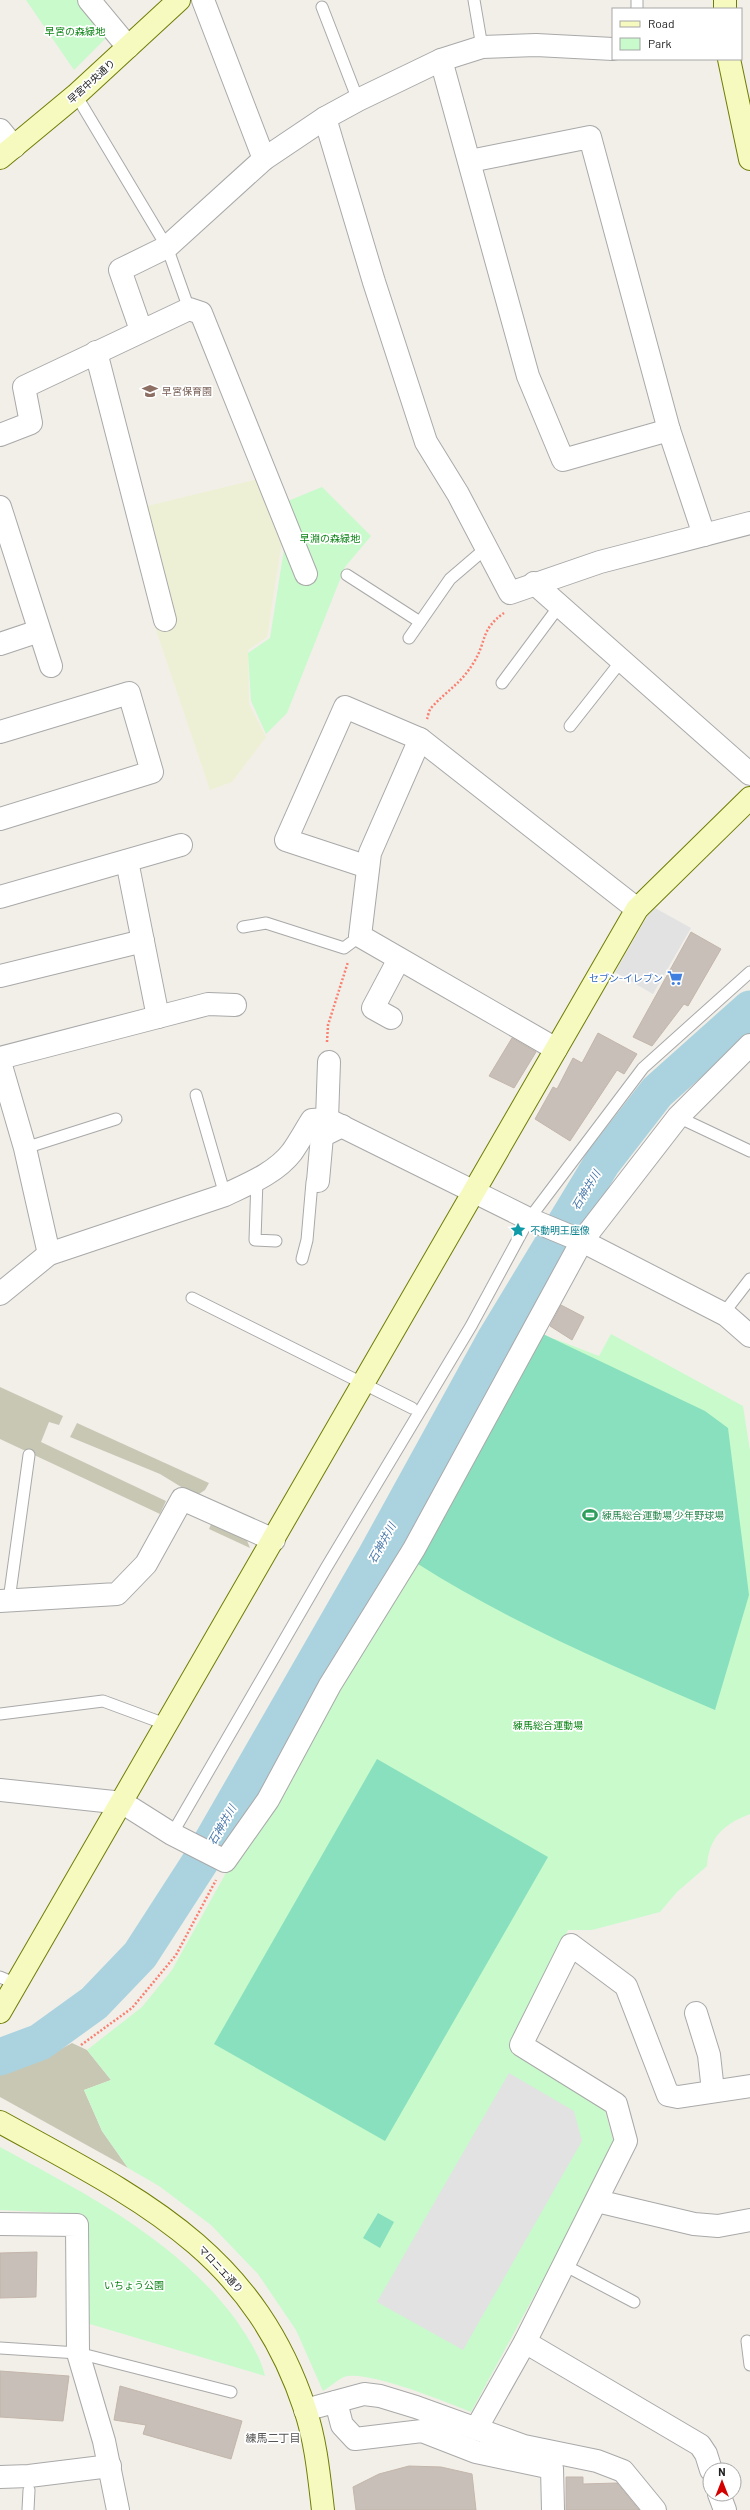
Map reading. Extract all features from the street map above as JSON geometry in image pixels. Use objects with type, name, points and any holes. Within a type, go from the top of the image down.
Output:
[{"type":"street","points":[[89,0],[128,47]]},
{"type":"street","name":"早宮中央通り","points":[[7,153],[76,95],[179,0]]},
{"type":"street","points":[[203,0],[264,159]]},
{"type":"street","points":[[141,330],[120,270],[167,247],[264,159],[325,118],[358,100],[441,60],[482,47],[536,45],[612,49]]},
{"type":"street","points":[[441,60],[528,376],[563,460],[669,430]]},
{"type":"street","points":[[729,60],[750,159]]},
{"type":"street","points":[[325,118],[374,282],[426,442],[458,494],[485,548],[510,593],[534,583],[600,562],[750,523]]},
{"type":"street","points":[[0,130],[7,153]]},
{"type":"street","points":[[470,161],[590,137],[669,430],[704,535]]},
{"type":"street","points":[[0,435],[31,423],[24,388],[141,330],[189,309],[201,313],[306,574]]},
{"type":"street","points":[[96,352],[165,620]]},
{"type":"street","points":[[0,508],[51,666]]},
{"type":"street","points":[[534,583],[750,774]]},
{"type":"street","points":[[0,644],[39,631]]},
{"type":"street","points":[[0,732],[129,693],[152,772],[0,819]]},
{"type":"street","points":[[368,868],[286,840],[345,708],[420,739],[637,909]]},
{"type":"street","points":[[420,739],[370,853],[356,939],[399,959],[556,1049]]},
{"type":"street","points":[[0,2012],[8,1980],[123,1803],[474,1190],[637,909],[750,798]]},
{"type":"street","points":[[0,897],[182,845]]},
{"type":"street","points":[[127,861],[158,1018]]},
{"type":"street","points":[[0,976],[143,941]]},
{"type":"street","points":[[390,1018],[373,1008],[399,959]]},
{"type":"street","points":[[0,1058],[208,1004],[235,1005]]},
{"type":"street","points":[[0,1790],[123,1803],[172,1834],[225,1861],[268,1800],[330,1685],[414,1549],[578,1240],[678,1117],[750,1045]]},
{"type":"street","points":[[0,1062],[25,1148],[48,1254]]},
{"type":"street","points":[[329,1062],[335,1123]]},
{"type":"street","points":[[0,1294],[48,1254],[225,1195],[257,1179],[277,1166],[291,1152],[312,1120],[335,1123],[578,1240],[723,1314],[750,1336]]},
{"type":"street","points":[[318,1181],[322,1136],[335,1123]]},
{"type":"street","points":[[4,1601],[117,1594],[146,1564],[182,1498],[274,1540]]},
{"type":"street","points":[[476,2429],[525,2342],[626,2141],[616,2104],[521,2045],[571,1945],[626,1986],[668,2095],[678,2097],[750,2086]]},
{"type":"street","points":[[696,2013],[709,2055],[712,2091]]},
{"type":"street","name":"マロニエ通り","points":[[0,2122],[126,2192],[185,2233],[212,2257],[258,2312],[286,2362],[306,2410],[315,2447],[323,2510]]},
{"type":"street","points":[[597,2201],[694,2224],[718,2226],[750,2220]]},
{"type":"street","points":[[0,2224],[77,2225],[78,2352],[110,2466],[118,2510]]},
{"type":"street","points":[[525,2342],[700,2446],[706,2454],[708,2462]]},
{"type":"street","points":[[306,2410],[364,2394],[380,2396],[524,2446],[597,2461],[623,2471],[655,2510]]},
{"type":"street","points":[[336,2402],[342,2425],[355,2439],[422,2431],[476,2452],[552,2468],[553,2510]]},
{"type":"street","points":[[0,2477],[29,2476],[110,2466]]},
{"type":"lane","points":[[474,0],[482,47]]},
{"type":"lane","points":[[322,7],[358,100]]},
{"type":"lane","points":[[76,95],[167,247],[189,309]]},
{"type":"lane","points":[[409,638],[450,579],[485,548]]},
{"type":"lane","points":[[347,575],[420,622]]},
{"type":"lane","points":[[502,683],[560,605]]},
{"type":"lane","points":[[570,726],[622,660]]},
{"type":"lane","points":[[243,927],[266,924],[344,948],[356,939]]},
{"type":"lane","points":[[172,1834],[326,1568],[534,1220],[643,1068],[750,972]]},
{"type":"lane","points":[[196,1095],[225,1195]]},
{"type":"lane","points":[[678,1117],[750,1151]]},
{"type":"lane","points":[[25,1148],[116,1119]]},
{"type":"lane","points":[[257,1179],[255,1240],[276,1241]]},
{"type":"lane","points":[[302,1259],[307,1240],[312,1182],[318,1181]]},
{"type":"lane","points":[[723,1314],[750,1279]]},
{"type":"lane","points":[[192,1298],[412,1408]]},
{"type":"lane","points":[[4,1601],[29,1455]]},
{"type":"lane","points":[[0,1714],[103,1701],[168,1725]]},
{"type":"lane","points":[[564,2265],[634,2302]]},
{"type":"lane","points":[[747,2341],[750,2365]]},
{"type":"lane","points":[[0,2348],[78,2352],[231,2392]]},
{"type":"lane","points":[[28,2510],[29,2490]]},
{"type":"path","points":[[420,739],[431,708],[456,686],[475,661],[490,622],[513,605],[510,593]]},
{"type":"path","points":[[329,1062],[326,1061],[328,1025],[356,939]]},
{"type":"path","points":[[81,2045],[132,2008],[176,1955],[210,1894],[225,1861]]},
{"type":"shaded area","points":[[258,479],[282,541],[267,637],[248,650],[249,704],[266,737],[232,782],[210,790],[155,627],[169,624],[143,507]]},
{"type":"shaded area","points":[[655,908],[691,928],[653,994],[615,972],[648,915]]},
{"type":"shaded area","points":[[0,1387],[63,1416],[59,1425],[49,1422],[41,1442],[166,1501],[160,1514],[0,1439]]},
{"type":"shaded area","points":[[77,1423],[209,1483],[205,1490],[196,1496],[160,1474],[70,1437]]},
{"type":"shaded area","points":[[212,1522],[246,1538],[250,1548],[209,1529]]},
{"type":"shaded area","points":[[72,2043],[87,2050],[111,2080],[84,2090],[102,2131],[128,2168],[0,2097],[0,2074],[45,2058]]},
{"type":"shaded area","points":[[509,2073],[574,2111],[582,2141],[463,2350],[377,2302]]},
{"type":"green space","name":"早宮の森緑地","points":[[26,0],[81,0],[106,32],[105,39],[74,70]]},
{"type":"green space","name":"早淵の森緑地","points":[[322,487],[371,536],[345,567],[287,713],[266,734],[251,701],[248,653],[270,638],[284,549],[300,545],[283,503]]},
{"type":"green space","name":"練馬総合運動場 少年野球場","points":[[543,1334],[705,1411],[728,1428],[749,1595],[715,1710],[563,1643],[526,1625],[489,1606],[418,1564]]},
{"type":"green space","name":"練馬総合運動場","points":[[611,1334],[743,1406],[750,1451],[750,1814],[725,1827],[715,1839],[711,1847],[707,1866],[677,1892],[660,1912],[592,1930],[568,1930],[509,2043],[604,2107],[615,2147],[471,2412],[407,2388],[370,2378],[355,2376],[344,2377],[323,2391],[296,2330],[258,2274],[211,2225],[159,2186],[128,2168],[102,2131],[84,2090],[111,2080],[87,2050],[142,2007],[172,1970],[232,1862],[541,1338],[555,1339],[599,1356]]},
{"type":"green space","points":[[377,1759],[548,1857],[385,2141],[214,2044]]},
{"type":"green space","name":"いちょう公園","points":[[0,2147],[97,2201],[158,2242],[186,2265],[212,2291],[236,2320],[257,2354],[265,2376],[83,2322],[83,2214],[0,2210]]},
{"type":"green space","points":[[378,2213],[394,2222],[380,2248],[363,2238]]},
{"type":"building","points":[[691,932],[721,949],[688,1006],[684,1004],[652,1046],[633,1037]]},
{"type":"building","points":[[598,1033],[637,1054],[624,1074],[617,1070],[570,1141],[535,1119],[553,1087],[557,1089],[573,1058],[582,1063]]},
{"type":"building","points":[[512,1038],[536,1052],[514,1088],[489,1076]]},
{"type":"building","points":[[561,1305],[584,1317],[572,1340],[550,1326]]},
{"type":"building","points":[[37,2252],[36,2297],[0,2298],[0,2253]]},
{"type":"building","points":[[0,2371],[69,2376],[63,2421],[0,2417]]},
{"type":"building","points":[[120,2386],[242,2421],[231,2459],[143,2434],[146,2425],[114,2420]]},
{"type":"building","points":[[409,2466],[441,2467],[472,2474],[476,2510],[356,2510],[353,2487],[379,2474]]},
{"type":"building","points":[[566,2477],[583,2477],[583,2484],[617,2483],[639,2510],[566,2510]]},
{"type":"waterway","name":"石神井川","points":[[0,2057],[40,2042],[94,2003],[140,1955],[202,1859],[376,1556],[496,1338],[602,1163],[657,1092],[750,1009]]},
{"type":"place","name":"早宮保育園","points":[[150,391]]},
{"type":"place","name":"セブン-イレブン","points":[[675,978]]},
{"type":"place","name":"不動明王座像","points":[[518,1230]]},
{"type":"place","name":"練馬総合運動場 少年野球場","points":[[590,1515]]},
{"type":"district","name":"練馬二丁目","points":[[273,2438]]}]
